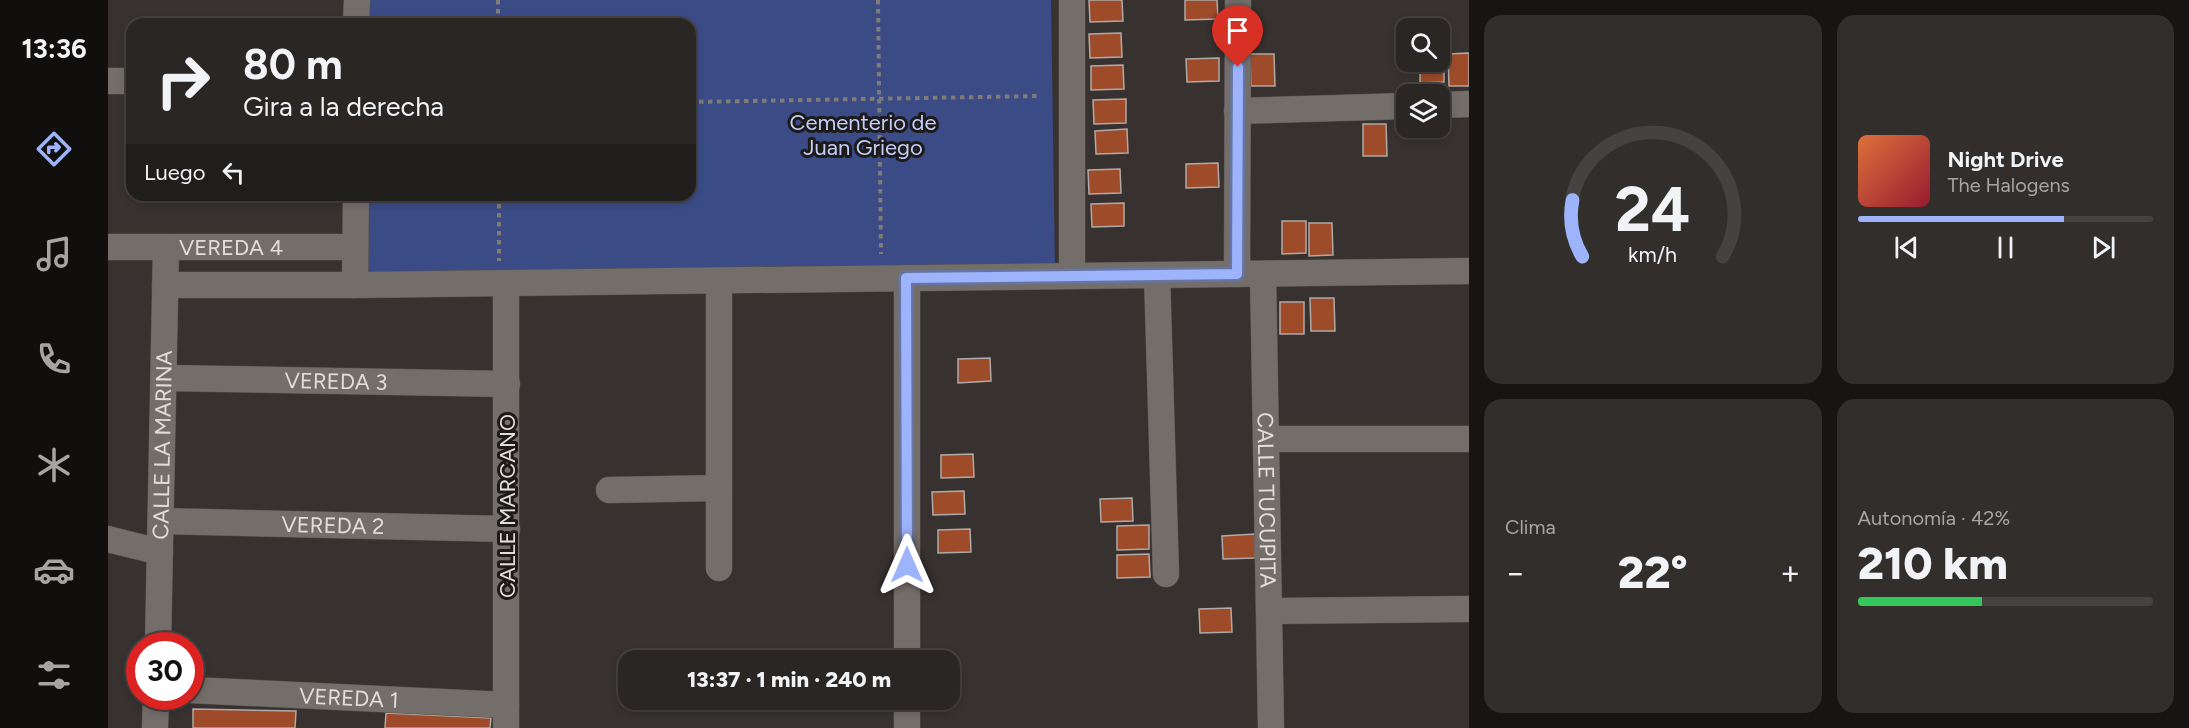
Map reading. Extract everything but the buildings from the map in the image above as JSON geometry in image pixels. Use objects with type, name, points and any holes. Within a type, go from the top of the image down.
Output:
[{"type":"street","points":[[356,18],[357,0]]},
{"type":"street","points":[[1071,0],[1072,276]]},
{"type":"street","points":[[1237,274],[1238,0]]},
{"type":"street","points":[[108,81],[126,81]]},
{"type":"street","points":[[1450,105],[1469,104]]},
{"type":"street","points":[[1238,111],[1396,106]]},
{"type":"street","points":[[355,285],[356,201]]},
{"type":"street","name":"VEREDA 4","points":[[108,247],[355,247]]},
{"type":"street","name":"CALLE LA MARINA","points":[[158,632],[166,247]]},
{"type":"street","points":[[165,285],[506,284],[1469,271]]},
{"type":"street","name":"CALLE TUCUPITA","points":[[1263,274],[1271,728]]},
{"type":"street","points":[[1157,275],[1166,574]]},
{"type":"street","points":[[894,279],[907,650]]},
{"type":"street","points":[[719,280],[719,568]]},
{"type":"street","name":"CALLE MARCANO","points":[[506,284],[506,716]]},
{"type":"street","name":"VEREDA 3","points":[[165,378],[507,384]]},
{"type":"street","points":[[1266,439],[1469,439]]},
{"type":"street","points":[[609,490],[719,488]]},
{"type":"street","name":"VEREDA 2","points":[[161,521],[507,529]]},
{"type":"street","points":[[108,539],[160,552]]},
{"type":"street","points":[[1269,611],[1469,609]]},
{"type":"street","name":"VEREDA 1","points":[[204,691],[506,716]]},
{"type":"street","points":[[155,728],[156,710]]},
{"type":"street","points":[[907,710],[907,728]]},
{"type":"path","points":[[498,0],[498,18]]},
{"type":"path","points":[[878,0],[879,99],[894,279]]},
{"type":"path","points":[[696,102],[1039,96]]},
{"type":"path","points":[[499,201],[500,273],[506,284]]},
{"type":"green space","name":"Cementerio de Juan Griego","points":[[366,0],[1051,0],[1055,268],[367,274],[367,201],[696,201],[696,18],[366,18]]},
{"type":"route","points":[[907,565],[906,278],[1237,274],[1238,67]]}]
